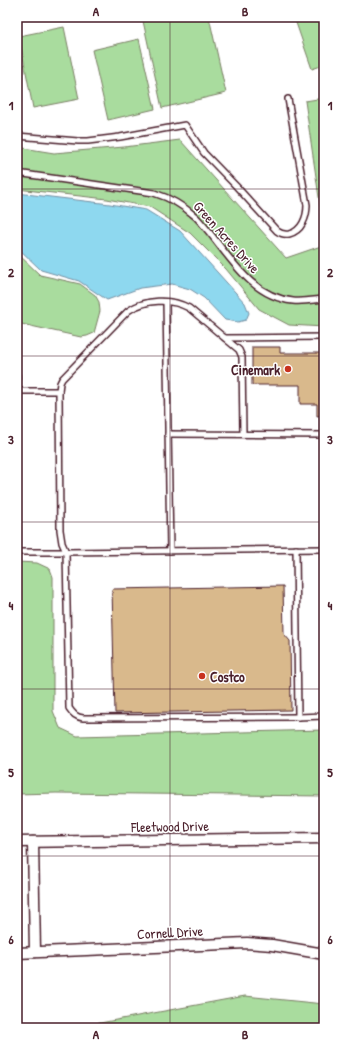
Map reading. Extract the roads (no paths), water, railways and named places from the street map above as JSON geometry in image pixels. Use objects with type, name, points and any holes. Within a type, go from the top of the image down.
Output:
[{"type":"street","name":"Fleetwood Drive","points":[[17,842],[324,838]]},
{"type":"street","points":[[33,842],[35,952]]},
{"type":"street","name":"Cornell Drive","points":[[17,953],[247,943],[272,945],[324,954]]},
{"type":"lane","points":[[17,136],[88,141],[120,137],[185,125],[204,153],[277,231],[287,234],[299,229],[303,223],[307,211],[288,99]]},
{"type":"lane","name":"Green Acres Drive","points":[[17,173],[154,193],[167,197],[183,207],[196,218],[237,268],[265,293],[280,299],[294,301],[324,299]]},
{"type":"lane","points":[[243,434],[242,357],[239,350],[189,308],[178,303],[150,302],[132,308],[62,379],[59,391],[60,530],[62,543],[66,552],[69,708],[78,718],[324,716]]},
{"type":"lane","points":[[166,302],[170,551]]},
{"type":"lane","points":[[224,338],[324,337]]},
{"type":"lane","points":[[17,376],[17,391],[59,391]]},
{"type":"lane","points":[[168,434],[324,435]]},
{"type":"lane","points":[[296,549],[298,716]]},
{"type":"lane","points":[[17,552],[324,549]]},
{"type":"water","points":[[17,193],[110,204],[146,210],[180,231],[245,303],[249,313],[246,320],[238,322],[225,320],[204,298],[190,289],[172,284],[140,288],[107,300],[79,281],[41,270],[17,247]]},
{"type":"place","name":"Cinemark","points":[[288,369]]},
{"type":"place","name":"Costco","points":[[202,676]]}]
